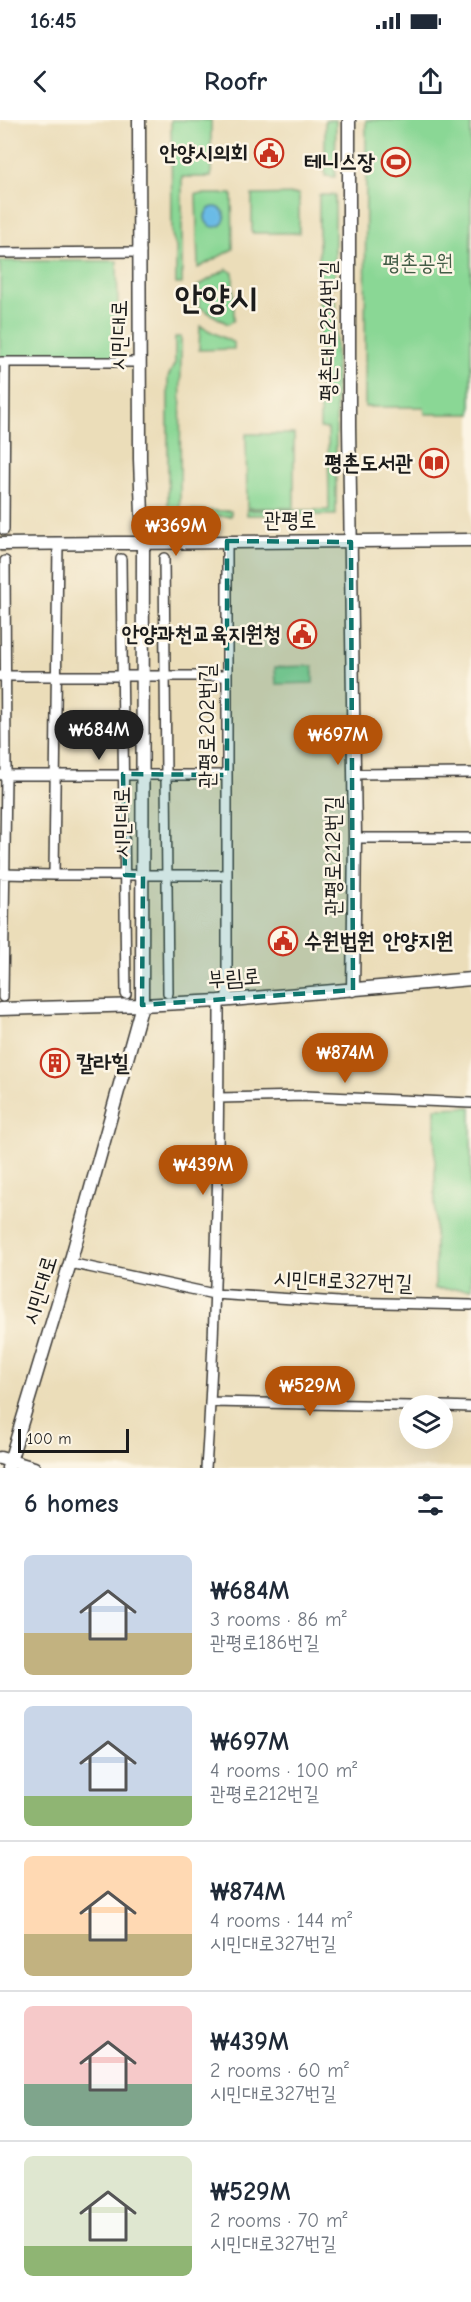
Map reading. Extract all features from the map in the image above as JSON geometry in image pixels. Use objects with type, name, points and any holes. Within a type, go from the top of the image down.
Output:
[{"type":"street","points":[[133,120],[139,126],[144,120]]},
{"type":"street","name":"평촌대로254번길","points":[[349,120],[351,542]]},
{"type":"street","name":"시민대로","points":[[6,1462],[70,1263],[142,1005],[143,543],[139,362],[141,252],[139,126]]},
{"type":"street","points":[[0,253],[141,252]]},
{"type":"street","points":[[4,530],[2,362],[139,362]]},
{"type":"street","name":"관평로","points":[[0,544],[471,540]]},
{"type":"street","name":"관평로202번길","points":[[219,1098],[227,875],[227,541]]},
{"type":"street","name":"관평로212번길","points":[[351,542],[355,838],[352,990]]},
{"type":"street","points":[[54,875],[58,543]]},
{"type":"street","points":[[164,558],[168,993]]},
{"type":"street","points":[[121,559],[126,994]]},
{"type":"street","points":[[2,1003],[5,561]]},
{"type":"street","points":[[3,675],[227,676]]},
{"type":"street","points":[[353,774],[471,773]]},
{"type":"street","points":[[3,775],[227,775]]},
{"type":"street","points":[[355,838],[471,838]]},
{"type":"street","points":[[3,874],[227,875]]},
{"type":"street","name":"부림로","points":[[2,1003],[142,1005],[471,980]]},
{"type":"street","points":[[206,1468],[211,1402],[219,1098],[305,1096],[471,1103]]},
{"type":"street","name":"시민대로327번길","points":[[70,1263],[214,1294],[339,1302],[471,1305]]},
{"type":"street","points":[[211,1402],[399,1406]]},
{"type":"street","points":[[453,1406],[471,1407]]},
{"type":"street","points":[[6,1462],[34,1468]]},
{"type":"highlighted area","points":[[227,541],[351,542],[353,990],[142,1005],[143,876],[125,875],[123,774],[227,775]]},
{"type":"green space","points":[[171,120],[211,120],[211,177],[182,177],[182,284],[176,284],[176,247],[172,235]]},
{"type":"green space","points":[[325,120],[336,120],[335,177],[325,176]]},
{"type":"green space","name":"평촌공원","points":[[366,120],[471,120],[471,414],[425,414],[424,407],[365,407]]},
{"type":"green space","points":[[196,194],[232,194],[233,249],[198,268]]},
{"type":"green space","points":[[299,194],[299,233],[252,233],[252,195]]},
{"type":"green space","points":[[319,195],[335,195],[335,286],[319,286]]},
{"type":"green space","points":[[0,261],[117,261],[119,358],[0,359]]},
{"type":"green space","points":[[227,269],[233,273],[234,320],[228,324],[199,307],[198,286]]},
{"type":"green space","points":[[319,301],[336,301],[336,515],[247,515],[247,510],[329,510],[328,429],[320,428]]},
{"type":"green space","points":[[200,326],[234,343],[234,349],[199,350]]},
{"type":"green space","points":[[175,337],[181,337],[180,510],[231,511],[231,516],[173,516],[168,511],[168,377],[175,363]]},
{"type":"green space","points":[[246,434],[294,434],[294,508],[247,508]]},
{"type":"green space","points":[[313,666],[313,683],[276,684],[275,667]]},
{"type":"green space","points":[[471,1107],[471,1289],[435,1289],[435,1108]]},
{"type":"water","points":[[211,207],[219,207],[225,213],[225,221],[219,227],[211,227],[205,221],[205,213]]},
{"type":"tunnel","points":[[4,530],[5,561]]},
{"type":"place","name":"안양시의회","points":[[269,153]]},
{"type":"place","name":"테니스장","points":[[396,162]]},
{"type":"place","name":"평촌도서관","points":[[434,463]]},
{"type":"place","name":"안양과천교육지원청","points":[[302,634]]},
{"type":"place","name":"수원법원 안양지원","points":[[283,941]]},
{"type":"place","name":"칼라힐","points":[[55,1063]]},
{"type":"district","name":"안양시","points":[[216,298]]}]
